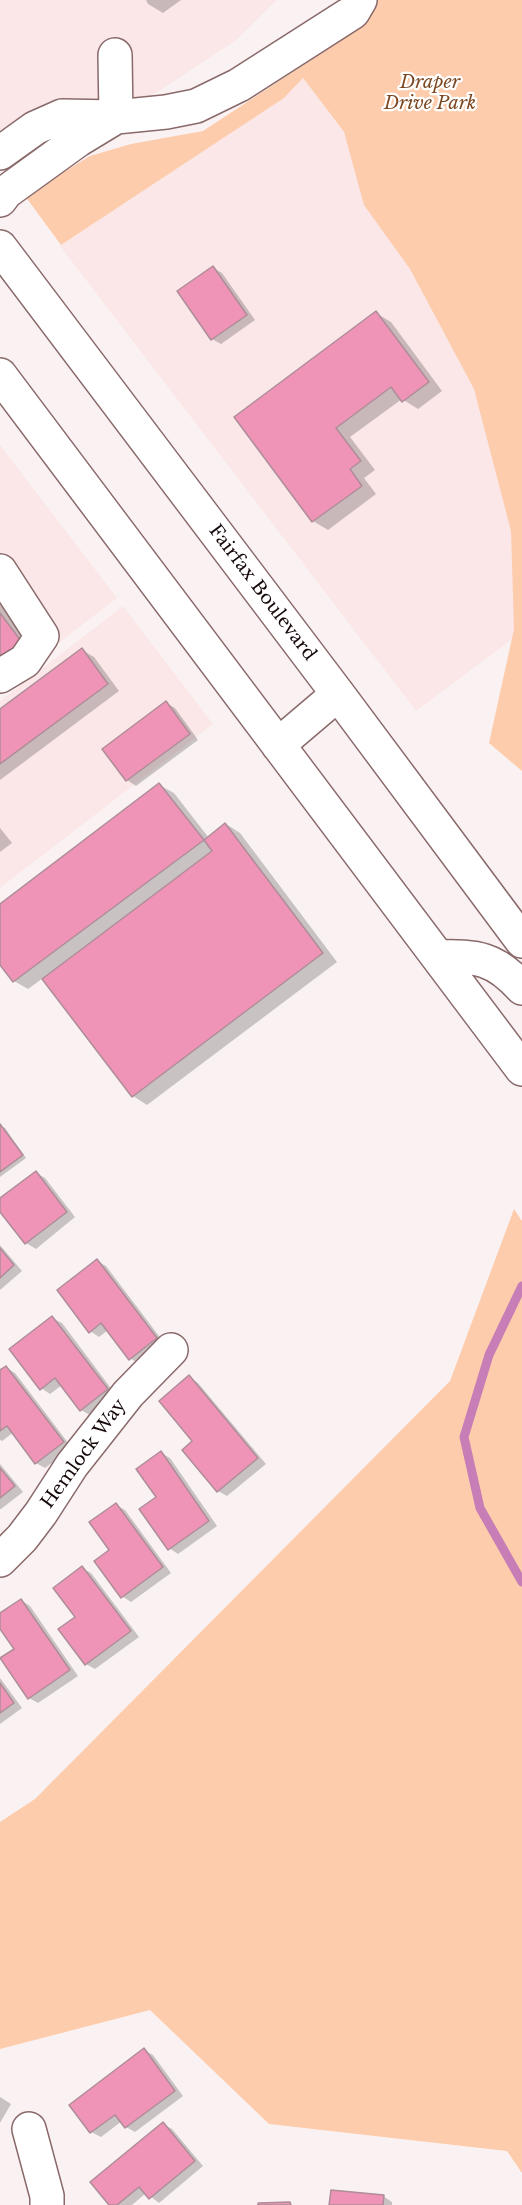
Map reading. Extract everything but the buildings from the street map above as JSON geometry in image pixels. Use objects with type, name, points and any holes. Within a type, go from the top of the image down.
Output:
[{"type":"main road","points":[[0,153],[35,128],[62,116],[116,117],[166,112],[196,106],[240,85],[352,12],[360,0]]},
{"type":"main road","points":[[115,55],[116,117]]},
{"type":"main road","points":[[0,200],[6,192],[78,140],[116,117]]},
{"type":"main road","name":"Fairfax Boulevard","points":[[0,247],[522,941]]},
{"type":"main road","points":[[0,375],[522,1069]]},
{"type":"main road","points":[[0,571],[42,636],[25,661],[0,675]]},
{"type":"main road","points":[[278,745],[338,694]]},
{"type":"main road","points":[[439,957],[471,956],[494,963],[519,985]]},
{"type":"main road","name":"Hemlock Way","points":[[0,1560],[22,1538],[72,1466],[128,1394],[171,1350]]},
{"type":"main road","points":[[29,2129],[47,2205]]},
{"type":"shaded area","points":[[0,0],[277,0],[235,41],[15,186],[0,168]]},
{"type":"shaded area","points":[[303,78],[522,371],[522,632],[416,711],[60,246],[284,98]]},
{"type":"shaded area","points":[[0,445],[117,598],[0,688]]},
{"type":"shaded area","points":[[123,606],[213,724],[0,888],[0,701]]},
{"type":"green space","name":"Draper Drive Park","points":[[378,0],[522,0],[522,771],[489,743],[514,629],[511,531],[474,389],[410,269],[364,205],[344,132],[303,78],[284,98],[61,245],[25,196],[90,156],[131,144],[203,131],[357,30],[366,22]]},
{"type":"green space","points":[[514,1209],[522,1221],[522,2173],[507,2151],[269,2124],[150,2010],[0,2049],[0,1822],[35,1799],[450,1381]]},
{"type":"waterway","points":[[522,1286],[489,1355],[464,1437],[480,1508],[522,1582]]}]
